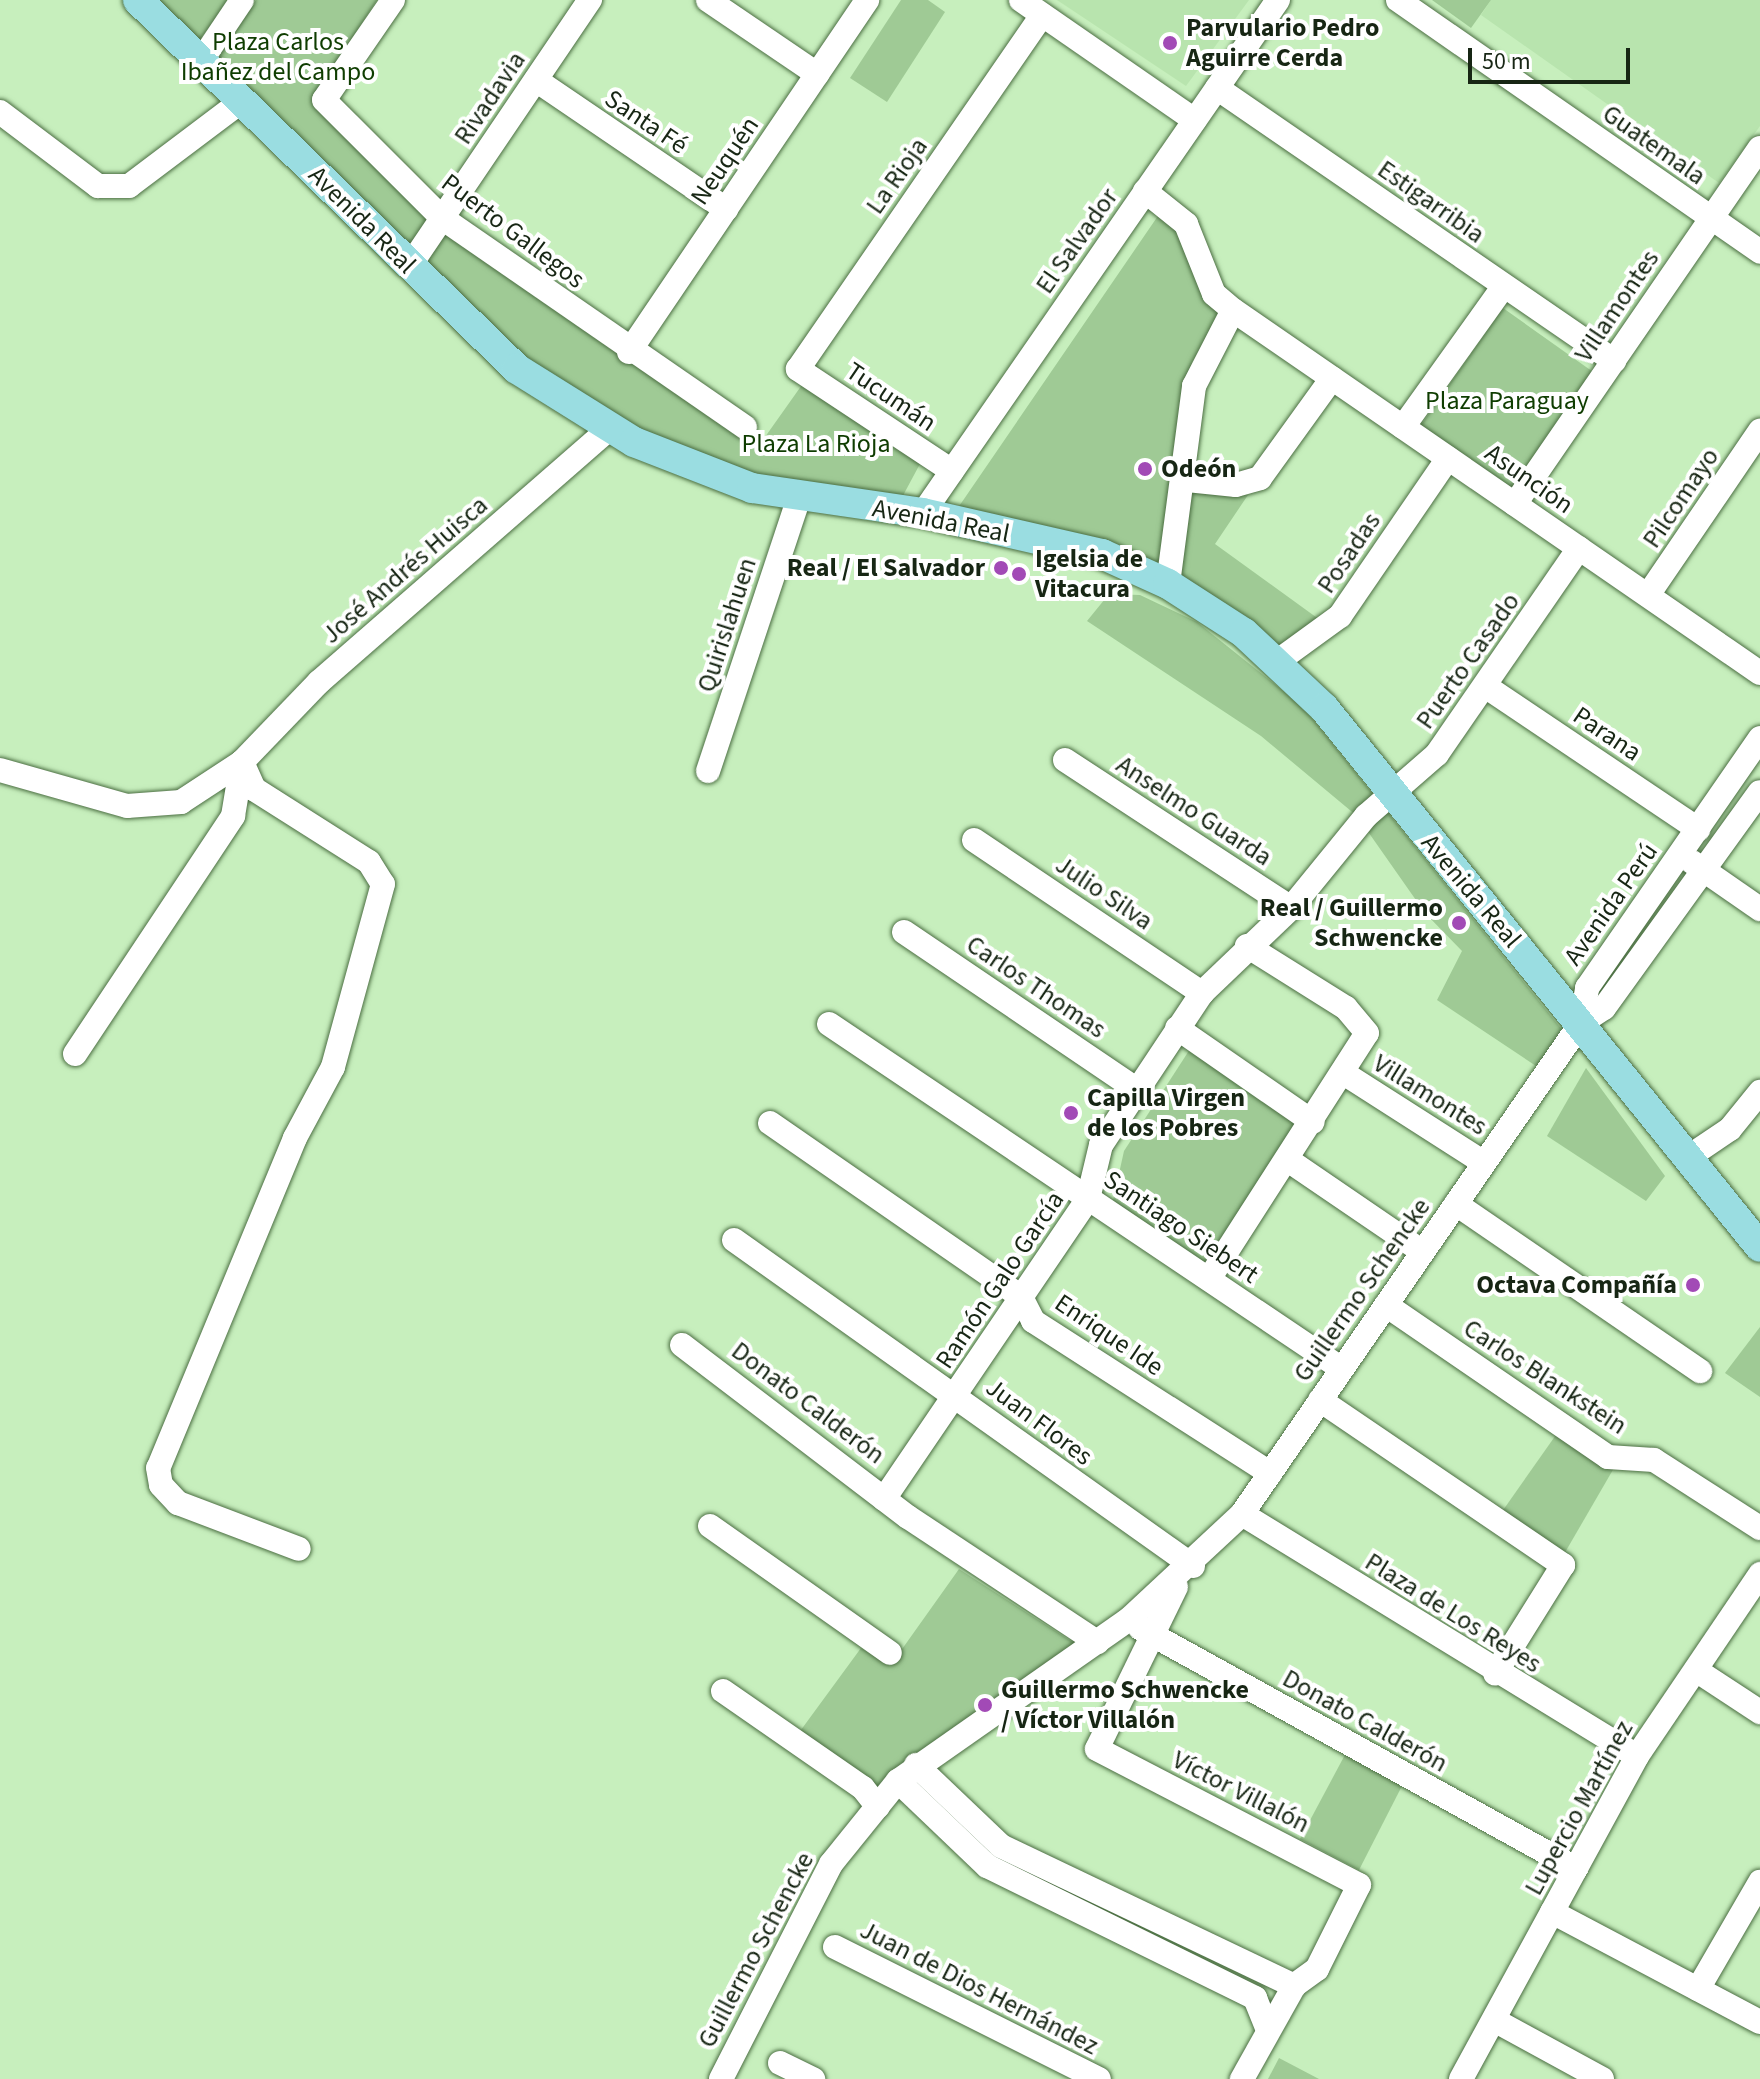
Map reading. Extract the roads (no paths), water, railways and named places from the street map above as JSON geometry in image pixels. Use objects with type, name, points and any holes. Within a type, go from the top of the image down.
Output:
[{"type":"main road","name":"Avenida Real","points":[[138,0],[517,369],[611,427],[752,488],[923,513],[1102,554],[1168,584],[1278,661],[1581,1023],[1760,1247]]},
{"type":"street","points":[[201,61],[242,0]]},
{"type":"street","name":"Puerto Gallegos","points":[[393,0],[324,100],[442,218],[629,352],[745,427]]},
{"type":"street","points":[[708,0],[817,74]]},
{"type":"street","name":"Neuquén","points":[[629,352],[867,0]]},
{"type":"street","points":[[1021,0],[1194,120]]},
{"type":"street","name":"El Salvador","points":[[923,513],[1278,0]]},
{"type":"street","name":"Guatemala","points":[[1398,0],[1760,252]]},
{"type":"street","name":"Rivadavia","points":[[409,267],[588,1]]},
{"type":"street","name":"La Rioja","points":[[798,369],[1042,15]]},
{"type":"street","name":"Santa Fé","points":[[536,80],[726,209]]},
{"type":"street","name":"Estigarribia","points":[[1217,88],[1614,361]]},
{"type":"street","points":[[0,112],[98,186],[129,186],[242,101]]},
{"type":"street","name":"Villamontes","points":[[1515,504],[1760,148]]},
{"type":"street","name":"Asunción","points":[[1145,191],[1186,224],[1214,294],[1233,310],[1760,673]]},
{"type":"street","points":[[1403,427],[1504,286]]},
{"type":"street","points":[[1168,584],[1187,480],[1194,386],[1233,310]]},
{"type":"street","name":"Tucumán","points":[[798,369],[952,471]]},
{"type":"street","points":[[1187,480],[1236,485],[1260,478],[1332,378]]},
{"type":"street","name":"José Andrés Huisca","points":[[0,770],[127,806],[181,802],[242,762],[319,682],[611,427]]},
{"type":"street","name":"Pilcomayo","points":[[1648,595],[1760,431]]},
{"type":"street","name":"Posadas","points":[[1278,661],[1340,616],[1448,458]]},
{"type":"street","name":"Quirislahuen","points":[[708,771],[799,497]]},
{"type":"street","name":"Puerto Casado","points":[[1390,794],[1437,754],[1579,548]]},
{"type":"street","name":"Parana","points":[[1485,686],[1698,829]]},
{"type":"street","name":"Avenida Perú","points":[[1581,1023],[1587,988],[1760,738]]},
{"type":"street","name":"Anselmo Guarda","points":[[1065,760],[1291,908]]},
{"type":"street","points":[[75,1054],[233,816],[242,762]]},
{"type":"street","points":[[242,762],[254,789],[369,862],[383,884],[382,904],[349,992],[333,1067],[295,1138],[158,1468],[178,1503],[299,1549]]},
{"type":"street","name":"Avenida Perú","points":[[1581,1023],[1604,1008],[1760,792]]},
{"type":"street","name":"Ramón Galo García","points":[[884,1499],[1088,1199],[1101,1145],[1202,993],[1247,946],[1291,908],[1390,794]]},
{"type":"street","name":"Julio Silva","points":[[974,840],[1202,993]]},
{"type":"street","points":[[1680,853],[1760,909]]},
{"type":"street","name":"Carlos Thomas","points":[[904,932],[1136,1089]]},
{"type":"street","points":[[1209,1279],[1345,1074],[1367,1033],[1361,1020],[1247,946]]},
{"type":"street","name":"Guillermo Schencke","points":[[721,2079],[831,1864],[907,1773],[1128,1620],[1186,1574],[1242,1514],[1581,1023]]},
{"type":"street","name":"Santiago Siebert","points":[[829,1024],[1342,1369]]},
{"type":"street","points":[[1177,1028],[1313,1122]]},
{"type":"street","name":"Villamontes","points":[[1345,1074],[1484,1163]]},
{"type":"street","points":[[1690,1156],[1730,1129],[1760,1092]]},
{"type":"street","name":"Enrique Ide","points":[[770,1123],[1021,1297],[1033,1321],[1270,1473]]},
{"type":"street","points":[[1288,1160],[1423,1252]]},
{"type":"street","points":[[1456,1204],[1700,1371]]},
{"type":"street","name":"Juan Flores","points":[[734,1240],[958,1394],[978,1416],[1186,1574]]},
{"type":"street","name":"Carlos Blankstein","points":[[1386,1305],[1608,1457],[1654,1460],[1760,1528]]},
{"type":"street","name":"Donato Calderón","points":[[682,1345],[884,1499],[1097,1642]]},
{"type":"street","points":[[1320,1400],[1563,1565],[1495,1674]]},
{"type":"street","name":"Plaza de Los Reyes","points":[[1242,1514],[1495,1674],[1637,1756]]},
{"type":"street","points":[[710,1526],[890,1653]]},
{"type":"street","name":"Guillermo Schencke","points":[[1097,1749],[1186,1574]]},
{"type":"street","name":"Lupercio Martínez","points":[[1461,2079],[1637,1756],[1760,1574]]},
{"type":"street","name":"Donato Calderón","points":[[1128,1620],[1152,1637],[1576,1869]]},
{"type":"street","points":[[1696,1670],[1760,1712]]},
{"type":"street","points":[[723,1691],[863,1788],[878,1807]]},
{"type":"street","name":"Víctor Villalón","points":[[1097,1749],[1359,1885],[1317,1969],[1294,1986]]},
{"type":"street","points":[[907,1773],[968,1834],[987,1866],[1139,1936],[1255,1998],[1268,2030]]},
{"type":"street","points":[[968,1834],[1151,1914],[1294,1986],[1242,2079]]},
{"type":"street","points":[[1698,1989],[1760,1882]]},
{"type":"street","points":[[1552,1912],[1760,2022]]},
{"type":"street","points":[[1139,1936],[1151,1914]]},
{"type":"street","name":"Juan de Dios Hernández","points":[[835,1947],[1051,2068],[1099,2079]]},
{"type":"street","points":[[1255,1998],[1270,1972]]},
{"type":"street","points":[[1494,2020],[1602,2079]]},
{"type":"street","points":[[780,2063],[813,2079]]},
{"type":"place","name":"Parvulario Pedro Aguirre Cerda","points":[[1170,43]]},
{"type":"place","name":"Odeón","points":[[1145,469]]},
{"type":"place","name":"Real / El Salvador","points":[[1001,568]]},
{"type":"place","name":"Igelsia de Vitacura","points":[[1019,574]]},
{"type":"place","name":"Real / Guillermo Schwencke","points":[[1459,923]]},
{"type":"place","name":"Capilla Virgen de los Pobres","points":[[1071,1113]]},
{"type":"place","name":"Octava Compañía","points":[[1693,1285]]},
{"type":"place","name":"Guillermo Schwencke / Víctor Villalón","points":[[985,1705]]},
{"type":"park label","name":"Plaza Carlos Ibañez del Campo","points":[[278,57]]},
{"type":"park label","name":"Plaza Paraguay","points":[[1507,401]]},
{"type":"park label","name":"Plaza La Rioja","points":[[816,444]]}]
